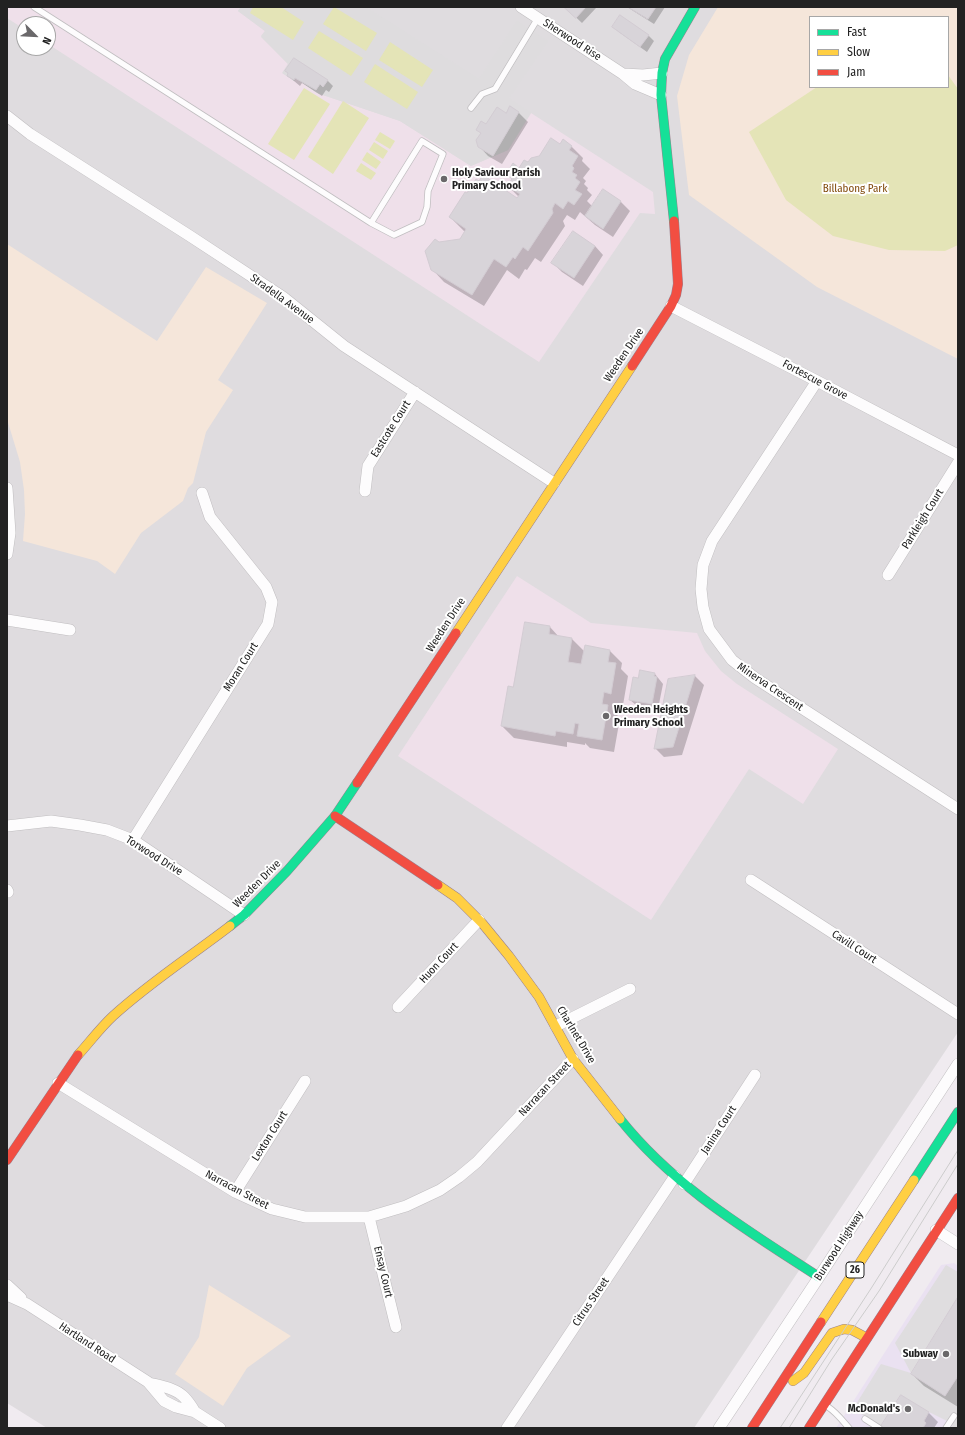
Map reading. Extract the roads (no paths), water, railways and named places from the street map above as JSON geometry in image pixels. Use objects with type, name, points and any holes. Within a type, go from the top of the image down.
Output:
[{"type":"main road","name":"Weeden Drive","points":[[7,1160],[74,1060],[112,1016],[162,975],[189,957],[244,915],[287,871],[335,816],[671,306],[676,295],[678,284],[673,214],[661,95],[662,73],[665,59],[695,7]]},
{"type":"main road","name":"Charlnet Drive","points":[[335,816],[457,898],[479,920],[528,980],[556,1026],[573,1059],[631,1132],[675,1176],[724,1215],[819,1277]]},
{"type":"main road","name":"26","points":[[752,1428],[958,1112]]},
{"type":"main road","points":[[809,1428],[958,1198]]},
{"type":"main road","points":[[773,1394],[804,1373],[832,1333],[837,1330],[852,1330],[867,1338]]},
{"type":"street","name":"Sherwood Rise","points":[[521,7],[623,74],[635,84],[661,95]]},
{"type":"street","points":[[623,74],[644,75],[662,73]]},
{"type":"street","name":"Stradella Avenue","points":[[7,116],[30,134],[283,297],[344,346],[554,483]]},
{"type":"street","name":"Fortescue Grove","points":[[671,306],[958,455]]},
{"type":"street","name":"Minerva Crescent","points":[[817,381],[712,541],[703,565],[701,589],[702,607],[709,629],[732,660],[755,678],[958,809]]},
{"type":"street","name":"Eastcote Court","points":[[365,491],[368,466],[415,392]]},
{"type":"street","name":"Parkleigh Court","points":[[888,575],[958,463]]},
{"type":"street","points":[[7,488],[10,534],[7,554]]},
{"type":"street","name":"Moran Court","points":[[133,840],[268,624],[272,602],[266,587],[210,517],[202,493]]},
{"type":"street","points":[[7,620],[70,630]]},
{"type":"street","name":"Torwood Drive","points":[[7,826],[51,821],[107,830],[133,840],[244,915]]},
{"type":"street","name":"Cavill Court","points":[[751,880],[958,1014]]},
{"type":"street","name":"Huon Court","points":[[398,1007],[479,920]]},
{"type":"street","points":[[556,1026],[630,989]]},
{"type":"street","name":"Narracan Street","points":[[58,1083],[235,1192],[272,1209],[305,1217],[370,1217],[406,1206],[440,1190],[459,1177],[477,1162],[573,1059]]},
{"type":"street","name":"Burwood Highway","points":[[718,1428],[819,1277],[958,1064]]},
{"type":"street","name":"Janina Court","points":[[684,1184],[754,1075]]},
{"type":"street","name":"Lexton Court","points":[[235,1192],[305,1080]]},
{"type":"street","name":"Citrus Street","points":[[507,1428],[675,1176]]},
{"type":"street","name":"Ensay Court","points":[[370,1217],[396,1327]]},
{"type":"street","points":[[936,1230],[958,1244]]},
{"type":"street","name":"Hartland Road","points":[[7,1285],[27,1304]]},
{"type":"street","name":"Hartland Road","points":[[7,1295],[27,1304],[148,1382],[164,1401],[176,1407],[195,1412],[220,1428]]},
{"type":"lane","points":[[34,7],[371,223],[394,235],[422,222],[427,206],[428,191],[443,154],[422,141],[371,223]]},
{"type":"lane","points":[[471,108],[482,94],[495,89],[538,18]]},
{"type":"lane","points":[[824,1404],[836,1412],[838,1417],[849,1428]]},
{"type":"lane","points":[[946,1428],[954,1416]]},
{"type":"lane","points":[[865,1419],[879,1428]]},
{"type":"tram line","points":[[780,1428],[872,1287],[958,1150]]},
{"type":"tram line","points":[[789,1428],[832,1359],[879,1291],[958,1164]]},
{"type":"place","name":"Holy Saviour Parish Primary School","points":[[444,179]]},
{"type":"place","name":"Weeden Heights Primary School","points":[[606,716]]},
{"type":"place","name":"Subway","points":[[946,1354]]},
{"type":"place","name":"McDonald's","points":[[908,1409]]},
{"type":"park label","name":"Billabong Park","points":[[855,189]]}]
